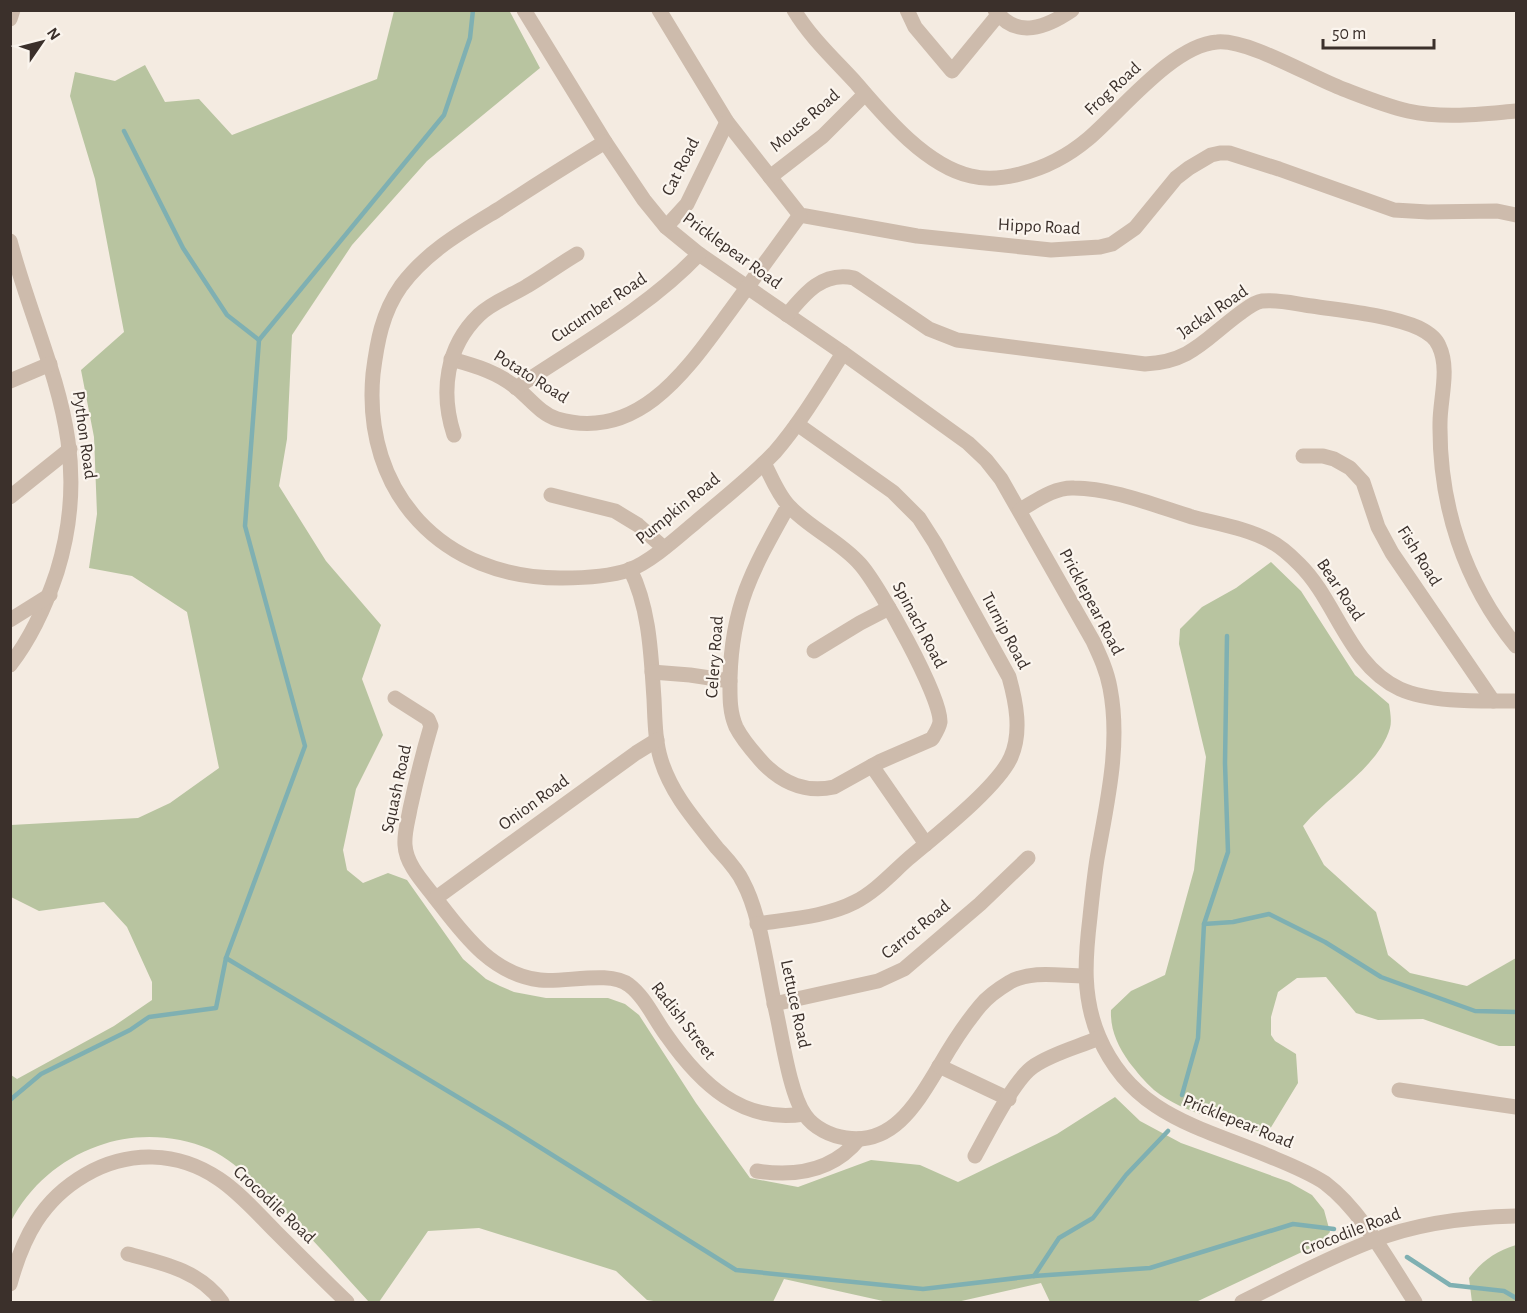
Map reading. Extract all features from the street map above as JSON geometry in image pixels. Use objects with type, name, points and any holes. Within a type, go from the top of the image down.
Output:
[{"type":"street","points":[[10,19],[13,10]]},
{"type":"street","name":"Pricklepear Road","points":[[524,10],[605,142],[644,200],[666,227],[699,254],[968,443],[1001,479],[1093,641],[1105,667],[1110,687],[1114,747],[1097,862],[1084,976],[1088,1004],[1099,1038],[1121,1074],[1142,1096],[1162,1111],[1180,1121],[1299,1168],[1337,1193],[1374,1240],[1415,1302]]},
{"type":"street","points":[[658,10],[727,122],[800,216]]},
{"type":"street","points":[[907,10],[915,27],[952,71],[997,13],[1010,23],[1032,30],[1072,10]]},
{"type":"street","name":"Frog Road","points":[[799,13],[865,94],[903,133],[925,152],[955,171],[983,178],[1030,172],[1057,159],[1087,140],[1170,62],[1200,46],[1217,42],[1248,47],[1342,89],[1409,111],[1466,116],[1516,111]]},
{"type":"street","name":"Mouse Road","points":[[770,177],[823,135],[865,94]]},
{"type":"street","name":"Cat Road","points":[[666,227],[687,204],[727,122]]},
{"type":"street","name":"Pumpkin Road","points":[[605,142],[428,255],[413,271],[391,302],[379,331],[372,414],[381,460],[397,493],[422,525],[452,549],[486,566],[530,578],[593,577],[630,569],[664,548],[764,463],[797,424],[843,353]]},
{"type":"street","name":"Hippo Road","points":[[800,216],[917,236],[1051,250],[1100,248],[1112,244],[1135,228],[1176,178],[1210,155],[1220,153],[1241,156],[1394,210],[1420,212],[1497,210],[1516,216]]},
{"type":"street","name":"Potato Road","points":[[451,359],[482,367],[516,388],[543,412],[555,419],[603,423],[622,418],[642,407],[684,373],[800,216]]},
{"type":"street","name":"Python Road","points":[[10,241],[62,403],[70,449],[72,494],[68,531],[50,595],[22,650],[10,665]]},
{"type":"street","points":[[454,435],[448,417],[446,390],[451,359],[460,340],[480,314],[577,254]]},
{"type":"street","name":"Cucumber Road","points":[[516,388],[651,298],[679,275],[699,254]]},
{"type":"street","name":"Jackal Road","points":[[787,315],[806,293],[819,283],[831,277],[843,275],[865,284],[929,329],[957,340],[1145,364],[1171,361],[1193,351],[1230,320],[1260,301],[1348,311],[1421,329],[1431,335],[1438,344],[1444,365],[1440,421],[1441,455],[1450,520],[1473,579],[1491,612],[1516,646]]},
{"type":"street","points":[[10,381],[50,364]]},
{"type":"street","name":"Turnip Road","points":[[757,924],[822,913],[856,902],[870,893],[982,793],[1007,766],[1012,756],[1017,724],[1015,698],[1009,677],[920,518],[893,492],[797,424]]},
{"type":"street","points":[[10,497],[70,449]]},
{"type":"street","name":"Fish Road","points":[[1303,456],[1323,456],[1334,459],[1343,463],[1357,475],[1369,495],[1378,527],[1392,553],[1493,701]]},
{"type":"street","name":"Spinach Road","points":[[764,463],[788,506],[858,562],[868,573],[890,609],[937,703],[940,722],[932,739],[872,766],[834,787]]},
{"type":"street","name":"Bear Road","points":[[1020,510],[1051,493],[1072,488],[1106,492],[1240,529],[1271,542],[1298,563],[1318,587],[1359,655],[1378,675],[1400,689],[1421,695],[1493,701],[1516,700]]},
{"type":"street","points":[[551,495],[615,512],[628,518],[664,548]]},
{"type":"street","name":"Celery Road","points":[[788,506],[754,568],[738,610],[733,641],[730,703],[737,729],[754,753],[773,773],[794,786],[811,790],[834,787]]},
{"type":"street","name":"Lettuce Road","points":[[630,569],[643,603],[660,756],[672,788],[743,881],[757,924],[792,1083],[804,1114]]},
{"type":"street","points":[[10,620],[50,595]]},
{"type":"street","points":[[814,651],[860,623],[890,609]]},
{"type":"street","points":[[652,672],[730,681]]},
{"type":"street","name":"Squash Road","points":[[395,698],[428,719],[431,726],[419,768],[405,843],[406,854],[411,865],[436,898]]},
{"type":"street","name":"Onion Road","points":[[436,898],[657,740]]},
{"type":"street","points":[[872,766],[926,844]]},
{"type":"street","name":"Carrot Road","points":[[774,1004],[878,981],[904,969],[972,911],[1028,858]]},
{"type":"street","name":"Radish Street","points":[[436,898],[465,936],[494,962],[537,980],[612,978],[629,985],[640,996],[682,1056],[722,1095],[751,1111],[773,1116],[804,1114]]},
{"type":"street","points":[[804,1114],[811,1122],[829,1133],[845,1138],[859,1139],[879,1134],[901,1120],[922,1096],[939,1066],[982,1003],[1010,983],[1029,975],[1084,976]]},
{"type":"street","points":[[975,1156],[1022,1077],[1035,1066],[1099,1038]]},
{"type":"street","points":[[939,1066],[1009,1099]]},
{"type":"street","points":[[1399,1090],[1516,1107]]},
{"type":"street","points":[[758,1171],[798,1174],[812,1171],[840,1157],[859,1139]]},
{"type":"street","name":"Crocodile Road","points":[[10,1284],[17,1260],[31,1228],[49,1203],[73,1182],[99,1167],[128,1158],[166,1157],[193,1166],[219,1179],[244,1200],[347,1302]]},
{"type":"street","name":"Crocodile Road","points":[[1242,1302],[1324,1261],[1374,1240],[1410,1229],[1446,1222],[1487,1216],[1516,1216]]},
{"type":"street","points":[[128,1254],[171,1265],[198,1278],[222,1302]]},
{"type":"green space","points":[[509,10],[540,68],[427,161],[352,245],[292,335],[287,439],[279,486],[326,561],[381,625],[362,679],[383,735],[356,789],[343,850],[347,870],[363,883],[388,873],[407,880],[463,959],[486,979],[500,986],[514,992],[546,998],[608,998],[625,1004],[639,1015],[696,1103],[750,1178],[798,1187],[871,1160],[920,1165],[958,1182],[1057,1134],[1115,1097],[1140,1121],[1181,1143],[1289,1182],[1312,1195],[1324,1210],[1330,1232],[1319,1244],[1196,1302],[1050,1302],[1041,1283],[957,1302],[884,1302],[784,1279],[773,1302],[660,1302],[647,1300],[616,1271],[479,1228],[428,1231],[379,1302],[369,1302],[286,1212],[234,1164],[216,1152],[196,1144],[154,1137],[111,1142],[71,1159],[47,1176],[27,1196],[11,1221],[11,1075],[17,1079],[114,1026],[152,1000],[152,982],[127,927],[104,902],[39,911],[11,897],[11,825],[138,818],[170,803],[219,768],[187,612],[132,576],[89,568],[97,514],[94,437],[81,370],[124,332],[95,179],[70,96],[75,72],[115,81],[145,65],[165,102],[199,99],[232,135],[377,79],[394,11]]},
{"type":"green space","points":[[1271,562],[1301,591],[1355,675],[1389,704],[1390,728],[1375,756],[1303,826],[1324,865],[1376,912],[1388,955],[1410,973],[1467,986],[1516,958],[1516,1046],[1499,1046],[1423,1019],[1378,1020],[1356,1013],[1326,977],[1297,978],[1278,992],[1271,1017],[1271,1035],[1275,1041],[1296,1054],[1298,1083],[1267,1134],[1194,1112],[1166,1099],[1154,1090],[1121,1050],[1113,1031],[1111,1010],[1131,991],[1165,975],[1194,870],[1206,757],[1179,644],[1180,629],[1202,607],[1236,588]]},
{"type":"green space","points":[[1516,1245],[1516,1302],[1472,1302],[1469,1278],[1490,1257]]},
{"type":"waterway","points":[[10,1100],[41,1074],[130,1030],[149,1017],[216,1008],[226,958],[305,746],[245,526],[259,340],[444,115],[470,38],[473,10]]},
{"type":"waterway","points":[[124,131],[183,248],[227,315],[259,340]]},
{"type":"waterway","points":[[1182,1095],[1198,1038],[1204,924],[1228,852],[1225,763],[1227,636]]},
{"type":"waterway","points":[[1204,924],[1233,922],[1269,914],[1325,942],[1381,977],[1475,1011],[1516,1012]]},
{"type":"waterway","points":[[226,958],[506,1126],[736,1270],[923,1289],[1034,1276],[1150,1268],[1293,1224],[1334,1229]]},
{"type":"waterway","points":[[1034,1276],[1059,1238],[1093,1218],[1126,1175],[1168,1131]]},
{"type":"waterway","points":[[1407,1257],[1450,1285],[1504,1291],[1516,1298]]}]
